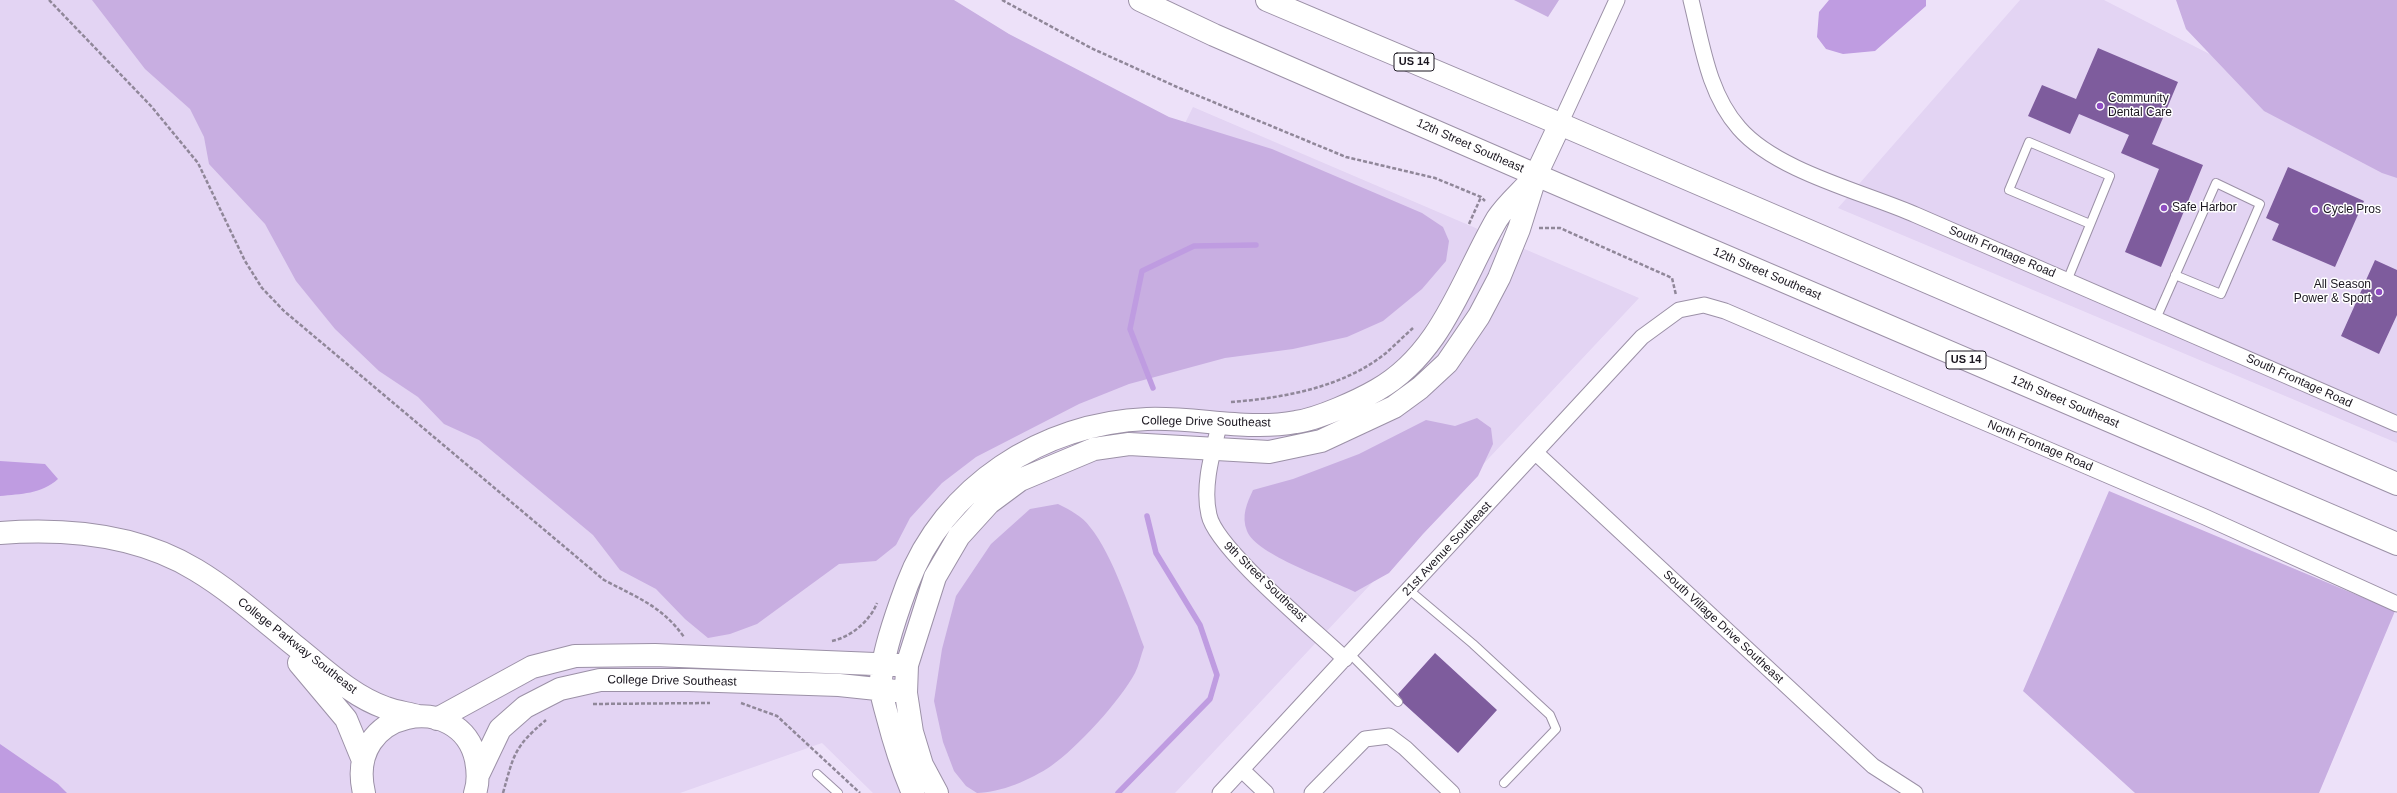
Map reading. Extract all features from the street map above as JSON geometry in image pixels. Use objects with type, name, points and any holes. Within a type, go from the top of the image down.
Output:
[{"type":"street","name":"12th Street Southeast","points":[[1140,0],[1214,35],[1536,175],[2397,544]]},
{"type":"street","name":"US 14","points":[[1267,0],[1560,124],[2397,484]]},
{"type":"street","points":[[1536,175],[1617,0]]},
{"type":"street","name":"South Frontage Road","points":[[1691,0],[1711,78],[1722,105],[1739,129],[1762,149],[1790,166],[1894,206],[2397,424]]},
{"type":"street","name":"College Drive Southeast","points":[[884,664],[889,640],[899,607],[913,570],[930,540],[958,503],[990,475],[1023,452],[1060,435],[1098,426],[1147,419],[1261,425],[1298,422],[1378,390],[1407,368],[1436,332],[1460,294],[1498,217],[1536,175]]},
{"type":"street","name":"College Drive Southeast","points":[[360,780],[371,740],[379,731],[396,720],[428,717],[532,667],[575,656],[689,656],[907,665],[935,577],[955,543],[990,503],[1020,480],[1094,449],[1129,444],[1269,452],[1322,441],[1394,407],[1420,388],[1447,363],[1464,341],[1499,278],[1519,229],[1536,175]]},
{"type":"street","name":"North Frontage Road","points":[[1679,310],[1704,305],[1725,311],[2206,517],[2397,604]]},
{"type":"street","name":"21st Avenue Southeast","points":[[1220,793],[1642,337],[1679,310]]},
{"type":"street","name":"9th Street Southeast","points":[[1220,422],[1213,449],[1206,495],[1209,516],[1216,534],[1236,557],[1348,656]]},
{"type":"street","name":"South Village Drive Southeast","points":[[1536,453],[1873,766],[1915,793]]},
{"type":"street","name":"College Parkway Southeast","points":[[0,533],[28,531],[82,533],[134,542],[171,557],[223,587],[356,694],[385,708],[428,717],[450,724],[465,738],[474,753],[477,783]]},
{"type":"street","name":"College Parkway Southeast","points":[[223,587],[311,674],[346,719],[360,780]]},
{"type":"street","points":[[884,664],[881,689],[903,770],[913,793]]},
{"type":"street","points":[[907,665],[906,693],[912,732],[922,765],[937,793]]},
{"type":"street","name":"College Drive Southeast","points":[[477,783],[500,729],[525,707],[560,689],[600,680],[689,680],[839,685],[906,693]]},
{"type":"street","points":[[1312,793],[1364,739],[1389,736],[1405,748],[1452,793]]},
{"type":"street","points":[[1242,770],[1266,793]]},
{"type":"lane","points":[[2067,281],[2110,176],[2029,142],[2009,190],[2090,224]]},
{"type":"lane","points":[[2156,320],[2216,183],[2260,204],[2222,294],[2176,276]]},
{"type":"lane","points":[[1409,590],[1473,644],[1550,715],[1556,730],[1504,783]]},
{"type":"lane","points":[[1348,656],[1398,702]]},
{"type":"lane","points":[[817,774],[838,793]]},
{"type":"path","points":[[49,0],[151,106],[198,163],[245,260],[262,288],[284,311],[604,580],[657,607],[676,624],[685,638],[689,656]]},
{"type":"path","points":[[1002,0],[1091,48],[1177,87],[1339,154],[1435,178],[1481,197],[1498,217]]},
{"type":"path","points":[[1519,229],[1560,228],[1672,278],[1679,310]]},
{"type":"path","points":[[683,704],[689,680]]},
{"type":"path","points":[[736,702],[777,716],[860,793]]},
{"type":"path","points":[[585,704],[713,703]]},
{"type":"path","points":[[503,793],[513,757],[523,740],[548,718]]},
{"type":"shaded area","points":[[0,0],[179,0],[1118,259],[1193,107],[1639,298],[1175,793],[873,793],[822,743],[680,793],[0,793]]},
{"type":"shaded area","points":[[92,0],[954,0],[1009,34],[1169,117],[1272,149],[1422,213],[1443,227],[1449,241],[1446,261],[1422,289],[1383,321],[1347,337],[1293,349],[1225,358],[1129,384],[1079,404],[976,457],[942,483],[910,518],[896,545],[876,561],[839,564],[757,624],[730,634],[708,638],[685,619],[656,589],[620,570],[593,535],[479,440],[444,424],[418,397],[379,371],[335,329],[296,281],[265,224],[209,164],[204,137],[190,109],[145,69]]},
{"type":"shaded area","points":[[1514,0],[1559,0],[1548,17]]},
{"type":"shaded area","points":[[1829,0],[1926,0],[1926,6],[1875,51],[1843,54],[1826,49],[1817,37],[1819,12]]},
{"type":"shaded area","points":[[2020,0],[2104,0],[2397,150],[2397,443],[1838,208]]},
{"type":"shaded area","points":[[2176,0],[2397,0],[2397,178],[2382,173],[2264,111],[2186,29]]},
{"type":"shaded area","points":[[1477,418],[1491,428],[1493,444],[1478,476],[1423,534],[1389,573],[1355,592],[1279,558],[1253,540],[1247,531],[1245,525],[1245,515],[1253,490],[1293,479],[1359,454],[1426,420],[1455,426]]},
{"type":"shaded area","points":[[0,461],[45,464],[58,479],[45,488],[23,494],[0,496]]},
{"type":"shaded area","points":[[2109,491],[2395,611],[2319,793],[2135,793],[2023,691]]},
{"type":"shaded area","points":[[1058,504],[1080,516],[1098,539],[1121,584],[1144,647],[1135,673],[1119,697],[1109,710],[1073,748],[1051,766],[1025,780],[996,791],[977,793],[966,786],[954,771],[943,742],[934,701],[942,649],[956,596],[991,544],[1030,509]]},
{"type":"shaded area","points":[[0,744],[58,784],[67,793],[0,793]]},
{"type":"building","name":"Community Dental Care","points":[[2098,48],[2178,82],[2152,144],[2203,165],[2161,267],[2125,252],[2159,169],[2121,153],[2129,135],[2079,114],[2070,134],[2028,116],[2042,85],[2076,99]]},
{"type":"building","name":"Cycle Pros","points":[[2288,167],[2364,201],[2335,267],[2272,240],[2279,224],[2266,218]]},
{"type":"building","name":"All Season Power & Sport","points":[[2375,260],[2397,270],[2397,315],[2379,354],[2341,336]]},
{"type":"building","points":[[1435,653],[1497,710],[1458,753],[1403,703],[1398,694]]},
{"type":"waterway","points":[[1153,388],[1130,329],[1142,271],[1194,246],[1256,245]]},
{"type":"waterway","points":[[1118,793],[1210,699],[1217,675],[1200,625],[1156,553],[1147,516]]},
{"type":"place","name":"Community Dental Care","points":[[2100,106]]},
{"type":"place","name":"Safe Harbor","points":[[2164,208]]},
{"type":"place","name":"Cycle Pros","points":[[2315,210]]},
{"type":"place","name":"All Season Power & Sport","points":[[2379,292]]}]
